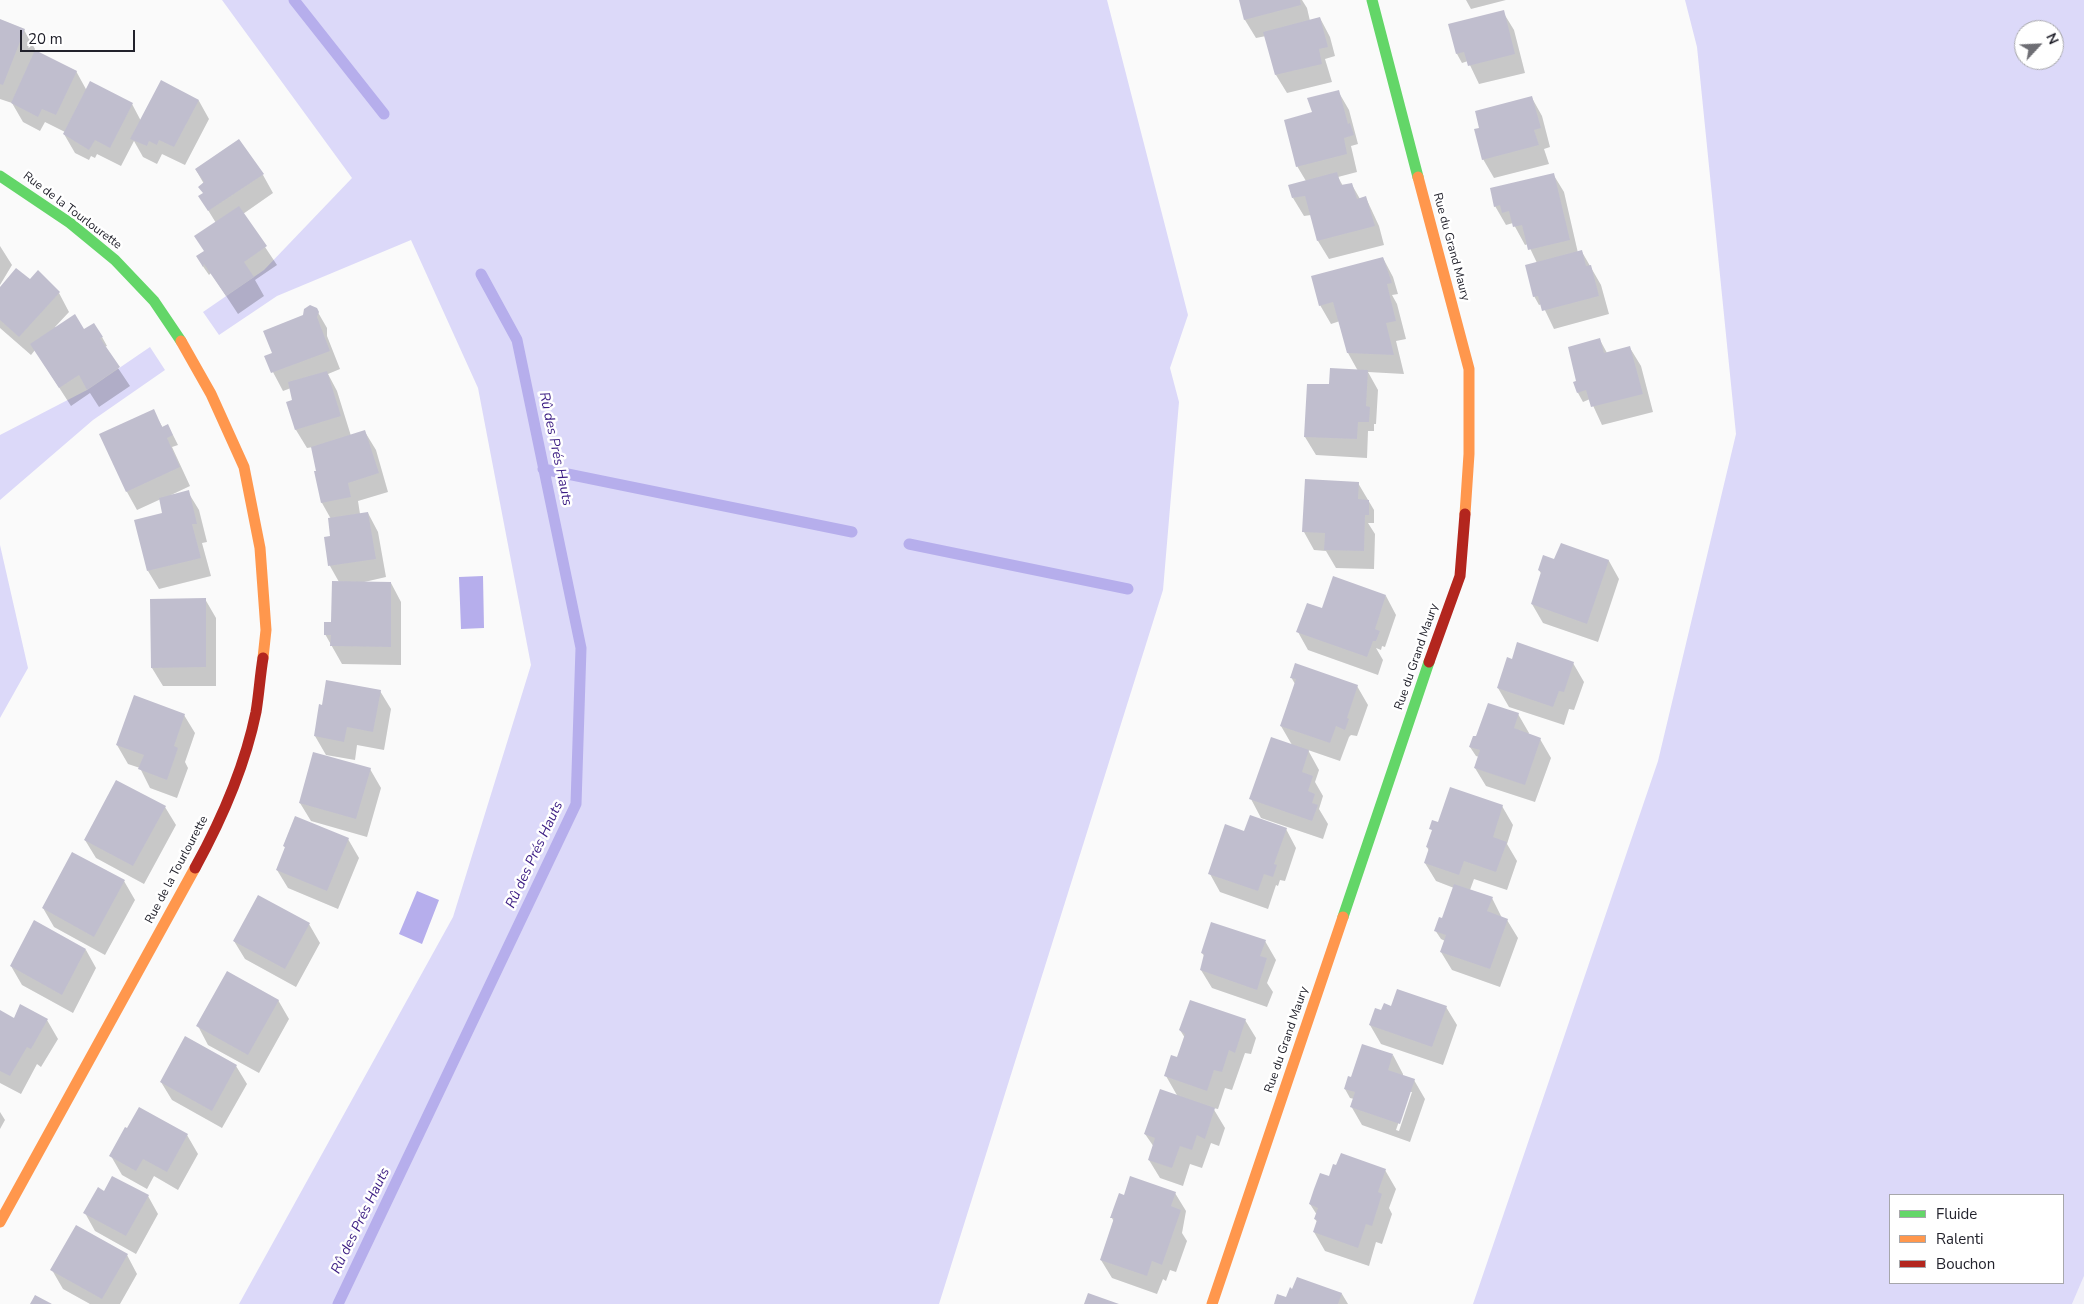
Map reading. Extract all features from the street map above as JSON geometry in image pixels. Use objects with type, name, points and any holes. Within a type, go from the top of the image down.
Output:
[{"type":"street","name":"Rue du Grand Maury","points":[[1212,1304],[1460,576],[1469,454],[1469,369],[1372,0]]},
{"type":"street","name":"Rue de la Tourlourette","points":[[0,176],[70,223],[115,260],[154,301],[183,344],[211,394],[244,467],[260,548],[266,630],[256,711],[240,772],[211,840],[0,1222]]},
{"type":"shaded area","points":[[222,0],[1107,0],[1188,315],[1170,368],[1179,402],[1163,590],[939,1304],[239,1304],[453,917],[531,665],[478,388],[411,240],[277,296],[219,335],[203,312],[264,270],[352,178]]},
{"type":"shaded area","points":[[1685,0],[2084,0],[2084,1276],[2072,1304],[1473,1304],[1658,761],[1736,434],[1697,47]]},
{"type":"shaded area","points":[[150,347],[165,370],[93,420],[0,500],[0,435],[87,390]]},
{"type":"shaded area","points":[[0,545],[28,668],[0,718]]},
{"type":"shaded area","points":[[483,576],[484,628],[461,629],[459,577]]},
{"type":"shaded area","points":[[417,891],[439,900],[422,944],[399,934]]},
{"type":"shaded area","points":[[2084,1276],[2084,1304],[2072,1304]]},
{"type":"building","points":[[1239,0],[1300,0],[1301,5],[1244,20]]},
{"type":"building","points":[[1504,10],[1515,54],[1468,66],[1464,52],[1456,54],[1448,24]]},
{"type":"building","points":[[1320,17],[1328,47],[1319,49],[1322,64],[1275,75],[1263,32]]},
{"type":"building","points":[[0,19],[25,29],[3,85],[0,84]]},
{"type":"building","points":[[35,50],[77,71],[56,115],[42,109],[38,117],[11,103]]},
{"type":"building","points":[[161,80],[199,100],[174,147],[159,140],[157,145],[149,141],[147,146],[130,139]]},
{"type":"building","points":[[90,81],[133,103],[110,148],[95,140],[89,150],[63,134]]},
{"type":"building","points":[[1339,90],[1348,124],[1350,123],[1354,135],[1344,138],[1347,154],[1296,167],[1284,120],[1312,112],[1307,98]]},
{"type":"building","points":[[1532,96],[1541,128],[1534,130],[1539,145],[1482,160],[1474,129],[1479,128],[1475,111]]},
{"type":"building","points":[[239,139],[264,174],[208,211],[198,196],[203,193],[198,187],[204,182],[195,169]]},
{"type":"building","points":[[1337,172],[1341,185],[1352,183],[1357,199],[1366,196],[1375,226],[1317,241],[1305,196],[1292,198],[1288,185]]},
{"type":"building","points":[[1554,173],[1570,240],[1528,250],[1522,225],[1513,227],[1509,211],[1502,213],[1500,205],[1494,207],[1490,188]]},
{"type":"building","points":[[239,206],[267,246],[244,262],[254,277],[226,296],[204,264],[203,267],[196,256],[204,251],[194,236]]},
{"type":"building","points":[[1582,250],[1586,266],[1591,265],[1599,296],[1542,311],[1538,296],[1533,297],[1525,265]]},
{"type":"building","points":[[1383,257],[1392,283],[1387,284],[1396,321],[1386,323],[1394,355],[1347,353],[1333,302],[1319,306],[1311,276]]},
{"type":"building","points":[[16,268],[30,279],[38,270],[60,292],[19,337],[0,320],[0,287]]},
{"type":"building","points":[[310,305],[317,308],[319,312],[317,317],[330,351],[271,373],[264,356],[272,353],[263,331],[303,315],[304,309]]},
{"type":"building","points":[[75,314],[84,329],[94,323],[103,337],[100,338],[120,367],[87,390],[79,375],[59,388],[30,344]]},
{"type":"building","points":[[1600,338],[1604,353],[1630,346],[1643,394],[1591,407],[1586,390],[1577,393],[1573,382],[1576,381],[1568,347]]},
{"type":"building","points":[[1330,368],[1368,370],[1366,406],[1370,407],[1369,422],[1358,422],[1357,439],[1304,437],[1307,384],[1329,384]]},
{"type":"building","points":[[327,371],[341,416],[295,430],[286,402],[292,400],[288,382]]},
{"type":"building","points":[[154,409],[162,427],[168,424],[173,435],[167,438],[180,467],[126,492],[99,434]]},
{"type":"building","points":[[365,430],[379,473],[348,483],[351,497],[321,503],[311,447]]},
{"type":"building","points":[[1305,479],[1359,482],[1358,499],[1369,500],[1369,515],[1365,515],[1364,551],[1324,550],[1325,533],[1302,532]]},
{"type":"building","points":[[189,490],[197,524],[192,524],[201,558],[147,571],[134,520],[162,513],[159,498]]},
{"type":"building","points":[[368,512],[376,559],[328,566],[324,537],[330,536],[328,518]]},
{"type":"building","points":[[1561,543],[1609,560],[1587,624],[1531,604],[1541,572],[1538,570],[1543,555],[1554,559]]},
{"type":"building","points":[[1333,576],[1386,595],[1375,629],[1380,631],[1376,641],[1373,641],[1367,657],[1296,632],[1307,603],[1322,608]]},
{"type":"building","points":[[332,581],[391,582],[391,647],[330,646],[331,635],[324,635],[324,622],[331,622]]},
{"type":"building","points":[[206,598],[206,667],[151,668],[150,599]]},
{"type":"building","points":[[1517,642],[1574,662],[1564,692],[1559,691],[1553,707],[1497,688],[1507,657],[1512,659]]},
{"type":"building","points":[[1295,663],[1358,685],[1345,730],[1336,726],[1330,743],[1280,726],[1296,679],[1290,678]]},
{"type":"building","points":[[326,680],[381,690],[373,732],[347,727],[344,742],[314,736],[319,704],[322,705]]},
{"type":"building","points":[[134,695],[185,714],[174,746],[178,748],[167,780],[138,769],[144,755],[116,745]]},
{"type":"building","points":[[1488,703],[1519,713],[1514,728],[1541,738],[1525,785],[1474,768],[1480,750],[1469,747],[1473,736],[1476,736]]},
{"type":"building","points":[[1271,737],[1309,750],[1302,772],[1313,776],[1308,791],[1315,794],[1312,803],[1318,805],[1312,821],[1249,799]]},
{"type":"building","points":[[313,752],[371,768],[356,819],[299,803]]},
{"type":"building","points":[[116,780],[166,806],[133,866],[84,840]]},
{"type":"building","points":[[1450,787],[1503,805],[1493,837],[1507,842],[1496,872],[1464,861],[1459,875],[1424,863],[1429,848],[1426,847],[1432,830],[1429,829],[1432,820],[1438,822]]},
{"type":"building","points":[[1250,815],[1287,828],[1274,864],[1277,865],[1273,877],[1264,874],[1258,891],[1208,874],[1225,824],[1244,831]]},
{"type":"building","points":[[295,816],[349,838],[327,891],[276,870]]},
{"type":"building","points":[[72,852],[125,880],[94,937],[42,908]]},
{"type":"building","points":[[1454,884],[1493,897],[1487,911],[1508,919],[1490,969],[1440,952],[1446,935],[1434,931],[1439,917],[1442,918]]},
{"type":"building","points":[[258,895],[310,923],[285,969],[233,941]]},
{"type":"building","points":[[34,920],[86,949],[62,995],[10,966]]},
{"type":"building","points":[[1211,922],[1266,940],[1260,956],[1267,958],[1257,990],[1200,970],[1204,954],[1201,953]]},
{"type":"building","points":[[227,971],[279,1000],[248,1055],[196,1026]]},
{"type":"building","points":[[1397,989],[1447,1006],[1432,1047],[1369,1025],[1375,1008],[1381,1010],[1384,1003],[1391,1006]]},
{"type":"building","points":[[1190,1000],[1246,1019],[1235,1053],[1229,1050],[1222,1072],[1214,1070],[1207,1091],[1164,1076],[1171,1055],[1177,1057],[1185,1034],[1179,1030]]},
{"type":"building","points":[[20,1004],[48,1019],[31,1049],[27,1047],[10,1076],[0,1071],[0,1010],[14,1018]]},
{"type":"building","points":[[185,1036],[237,1065],[212,1111],[160,1082]]},
{"type":"building","points":[[1362,1044],[1393,1054],[1388,1070],[1415,1079],[1400,1124],[1350,1107],[1355,1092],[1344,1089],[1348,1076],[1351,1077]]},
{"type":"building","points":[[1160,1089],[1215,1108],[1205,1139],[1197,1135],[1192,1150],[1180,1146],[1172,1168],[1148,1160],[1155,1138],[1144,1134]]},
{"type":"building","points":[[139,1107],[188,1134],[167,1172],[143,1159],[136,1171],[109,1156]]},
{"type":"building","points":[[1341,1153],[1386,1169],[1378,1192],[1382,1194],[1372,1226],[1366,1224],[1358,1248],[1313,1232],[1317,1220],[1314,1219],[1318,1208],[1309,1204],[1314,1189],[1320,1173],[1329,1176],[1333,1164],[1336,1165]]},
{"type":"building","points":[[112,1176],[149,1195],[126,1236],[83,1213],[98,1187],[104,1191]]},
{"type":"building","points":[[1130,1176],[1176,1192],[1171,1206],[1181,1210],[1162,1265],[1152,1261],[1147,1276],[1100,1260],[1114,1218],[1110,1218],[1119,1193],[1124,1195]]},
{"type":"building","points":[[76,1225],[128,1254],[102,1299],[50,1270]]},
{"type":"building","points":[[1297,1277],[1342,1293],[1338,1304],[1274,1304],[1277,1294],[1286,1297]]},
{"type":"building","points":[[1088,1293],[1119,1304],[1084,1304]]},
{"type":"building","points":[[35,1295],[52,1304],[30,1304]]},
{"type":"waterway","name":"Rû des Prés Hauts","points":[[294,0],[384,114]]},
{"type":"waterway","name":"Rû des Prés Hauts","points":[[338,1304],[576,804],[581,648],[517,340],[481,274]]},
{"type":"waterway","points":[[543,469],[852,532]]},
{"type":"waterway","points":[[909,544],[1128,589]]},
{"type":"traffic: fast","points":[[1372,0],[1418,177]]},
{"type":"traffic: fast","points":[[0,176],[70,223],[115,260],[154,301],[181,341]]},
{"type":"traffic: fast","points":[[1343,917],[1429,662]]},
{"type":"traffic: slow","points":[[1418,177],[1469,369],[1469,454],[1465,514]]},
{"type":"traffic: slow","points":[[181,341],[211,394],[244,467],[260,548],[266,630],[263,658]]},
{"type":"traffic: slow","points":[[0,1222],[195,868]]},
{"type":"traffic: slow","points":[[1212,1304],[1343,917]]},
{"type":"traffic: jam","points":[[1429,662],[1460,576],[1465,514]]},
{"type":"traffic: jam","points":[[195,868],[232,792],[246,752],[256,712],[263,658]]}]
